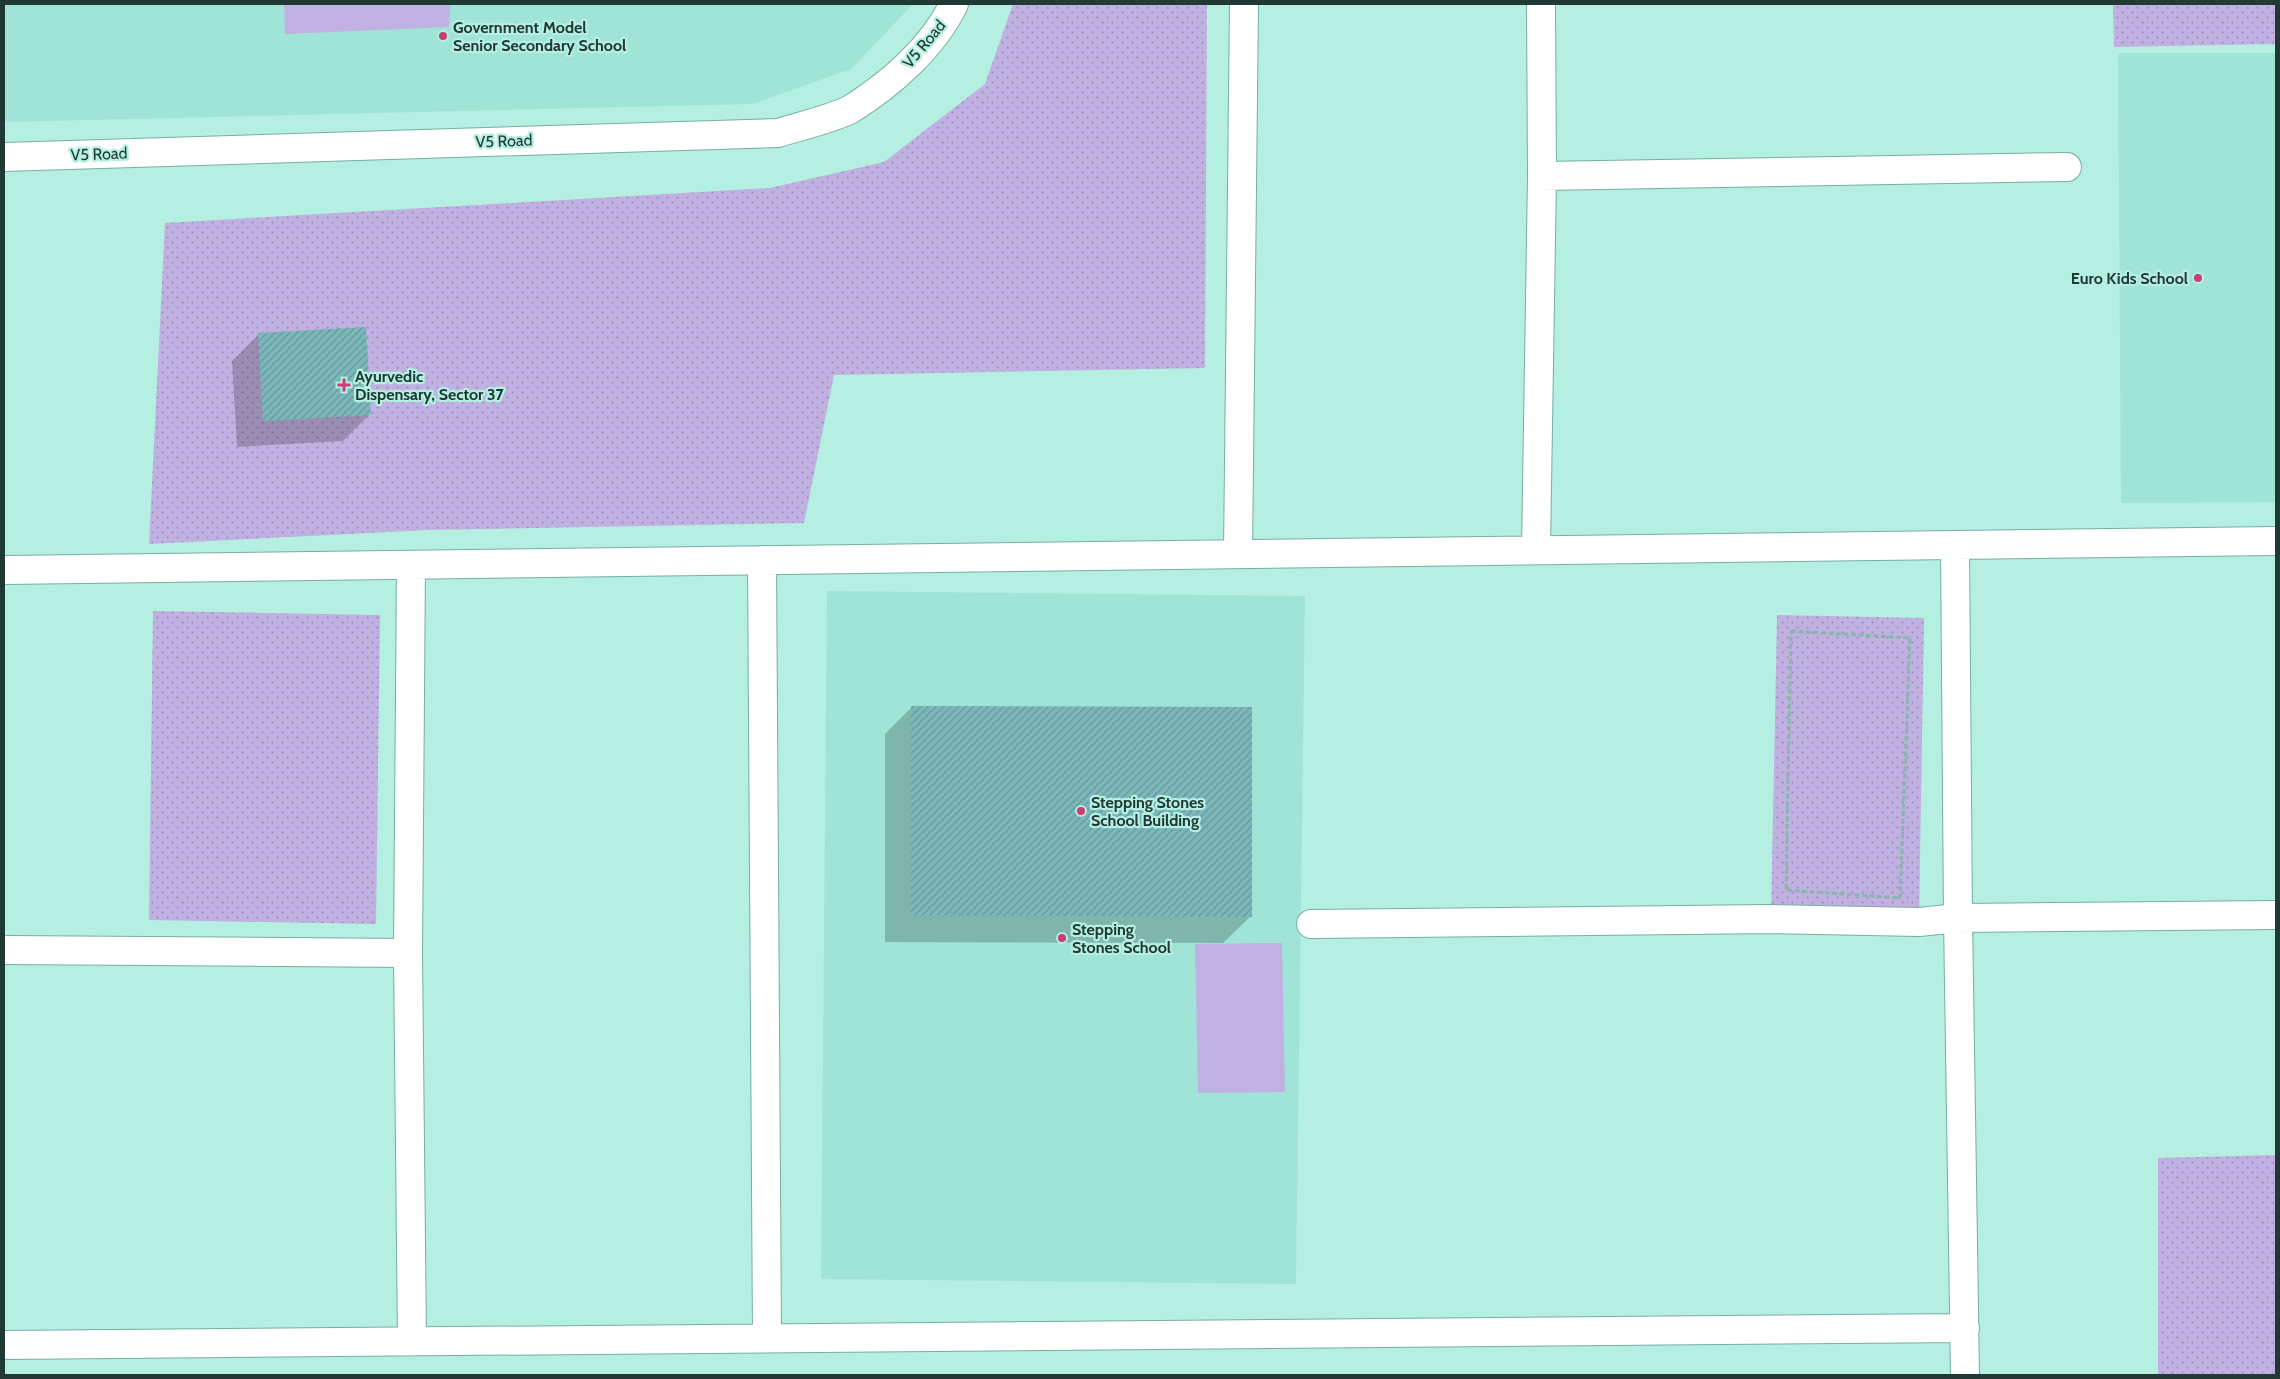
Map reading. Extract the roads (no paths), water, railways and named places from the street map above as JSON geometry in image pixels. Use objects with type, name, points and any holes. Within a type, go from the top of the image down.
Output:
[{"type":"street","name":"V5 Road","points":[[4,156],[778,133],[849,110],[910,64],[947,18],[954,4]]},
{"type":"street","points":[[1238,554],[1244,4]]},
{"type":"street","points":[[1536,550],[1542,176],[1541,4]]},
{"type":"street","points":[[1542,176],[2067,167]]},
{"type":"street","points":[[4,570],[2276,541]]},
{"type":"street","points":[[1955,545],[1965,1375]]},
{"type":"street","points":[[762,560],[767,1338]]},
{"type":"street","points":[[411,565],[408,952],[412,1341]]},
{"type":"street","points":[[1311,924],[1771,919],[1918,922],[1958,918],[2276,915]]},
{"type":"street","points":[[4,950],[408,952]]},
{"type":"street","points":[[4,1345],[1965,1328]]},
{"type":"place","name":"Government Model Senior Secondary School","points":[[443,36]]},
{"type":"place","name":"Euro Kids School","points":[[2198,278]]},
{"type":"place","name":"Ayurvedic Dispensary, Sector 37","points":[[344,385]]},
{"type":"place","name":"Stepping Stones School Building","points":[[1081,811]]},
{"type":"place","name":"Stepping Stones School","points":[[1062,938]]}]
